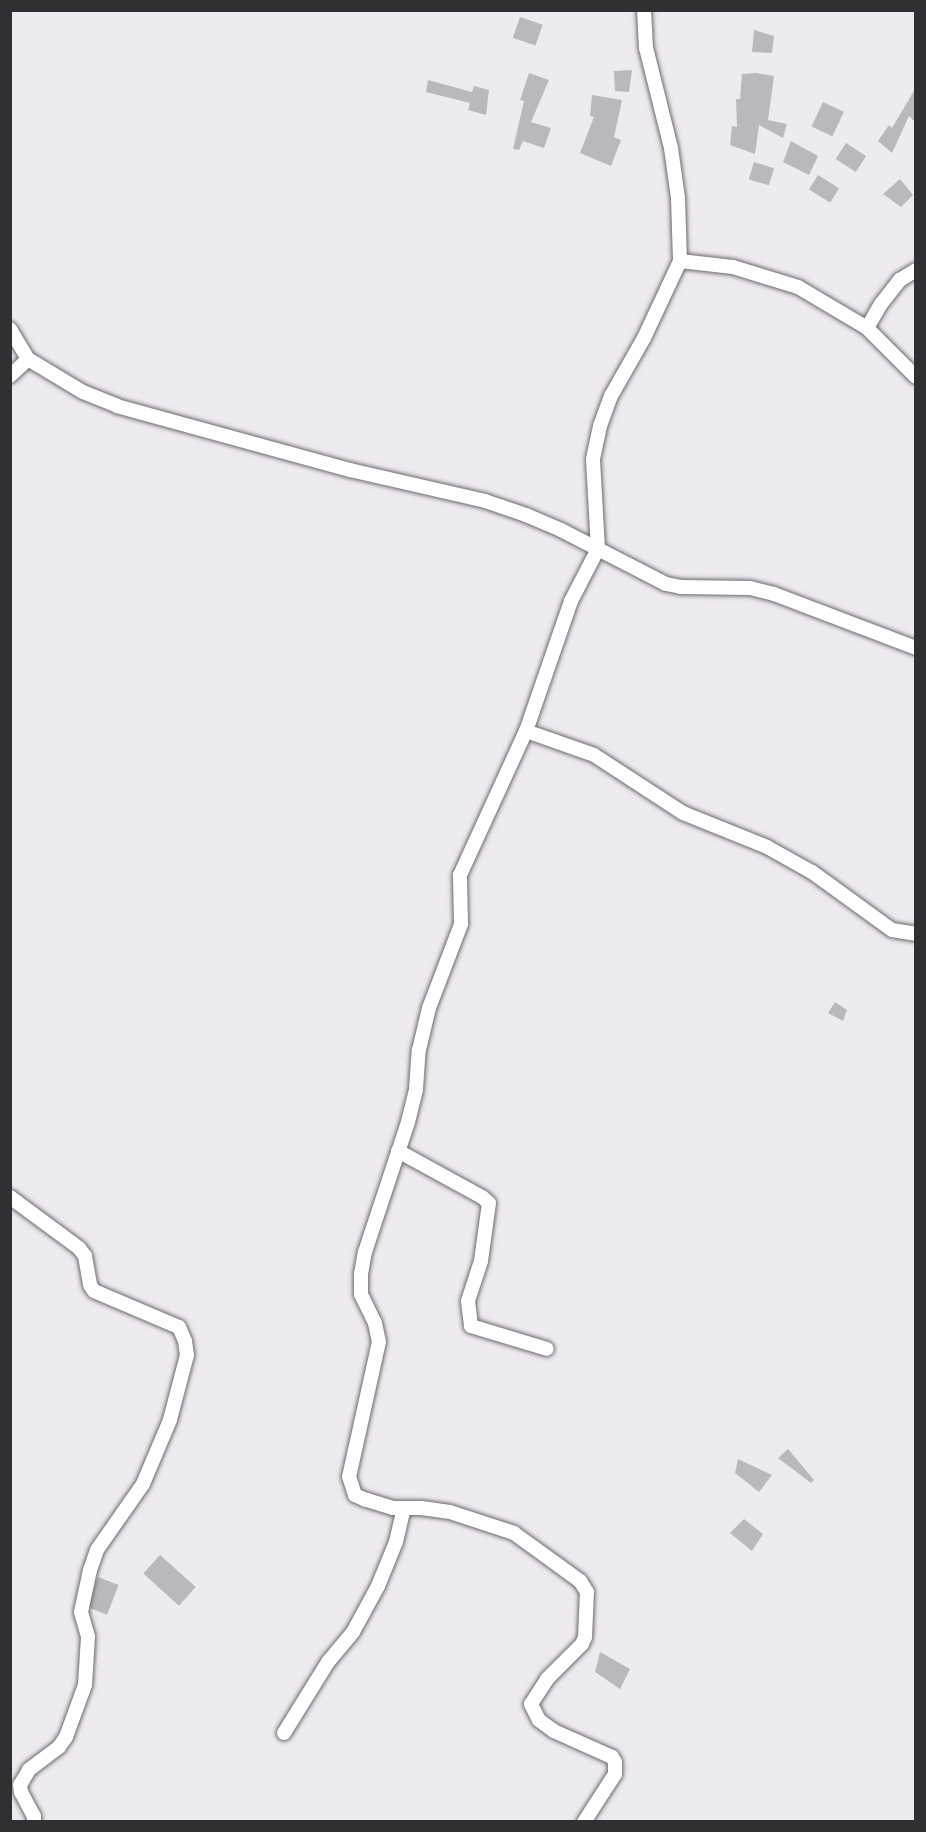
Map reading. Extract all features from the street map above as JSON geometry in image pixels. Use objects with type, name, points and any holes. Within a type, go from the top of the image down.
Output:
[{"type":"street","points":[[584,1821],[615,1774],[615,1762],[602,1752],[572,1741],[539,1720],[531,1704],[547,1679],[582,1644],[585,1637],[586,1592],[580,1581],[514,1533],[450,1512],[393,1508],[355,1495],[349,1477],[379,1342],[375,1323],[362,1294],[361,1274],[365,1252],[408,1122],[416,1089],[419,1050],[429,1008],[461,924],[459,891],[464,864],[526,731],[571,601],[598,549],[593,459],[600,426],[611,396],[649,330],[680,261],[678,198],[671,148],[646,48],[644,10]]},
{"type":"street","points":[[680,261],[733,267],[798,287],[867,328],[915,377]]},
{"type":"street","points":[[867,328],[881,303],[900,280],[915,270]]},
{"type":"street","points":[[10,328],[28,359],[83,392],[117,406],[350,470],[485,501],[526,514],[666,584],[681,587],[750,588],[774,594],[915,648]]},
{"type":"street","points":[[10,376],[28,359]]},
{"type":"street","points":[[526,731],[594,755],[683,813],[767,847],[812,872],[892,930],[915,934]]},
{"type":"street","points":[[398,1151],[489,1203],[481,1261],[468,1301],[471,1326],[547,1349]]},
{"type":"street","points":[[10,1197],[79,1248],[86,1256],[90,1285],[94,1291],[179,1327],[186,1341],[187,1355],[170,1420],[142,1484],[97,1550],[90,1570],[81,1612],[88,1637],[85,1685],[66,1737],[59,1747],[29,1770],[20,1785],[21,1792],[34,1816],[34,1821]]},
{"type":"street","points":[[284,1733],[328,1662],[353,1632],[378,1586],[396,1542],[404,1508]]},
{"type":"building","points":[[520,17],[543,25],[536,46],[513,38]]},
{"type":"building","points":[[754,30],[774,36],[772,53],[752,52]]},
{"type":"building","points":[[632,70],[629,92],[615,91],[614,71]]},
{"type":"building","points":[[529,73],[549,80],[531,122],[551,128],[544,148],[523,141],[519,150],[513,149],[524,101],[520,100]]},
{"type":"building","points":[[756,73],[774,76],[768,120],[787,124],[783,138],[759,125],[755,154],[730,145],[732,126],[737,127],[736,99],[740,99],[742,74]]},
{"type":"building","points":[[428,80],[472,92],[474,86],[489,90],[486,115],[468,110],[470,103],[426,92]]},
{"type":"building","points":[[915,89],[915,122],[909,116],[892,153],[878,141],[889,125],[892,128]]},
{"type":"building","points":[[592,95],[622,100],[614,137],[621,140],[611,166],[580,153],[594,117],[590,116]]},
{"type":"building","points":[[823,102],[844,112],[832,136],[812,126]]},
{"type":"building","points":[[791,141],[818,156],[809,175],[783,162]]},
{"type":"building","points":[[846,143],[866,156],[856,172],[836,159]]},
{"type":"building","points":[[754,162],[774,168],[769,185],[749,179]]},
{"type":"building","points":[[818,175],[839,188],[830,203],[809,189]]},
{"type":"building","points":[[900,179],[913,195],[901,207],[883,194]]},
{"type":"building","points":[[835,1002],[847,1010],[843,1021],[828,1013]]},
{"type":"building","points":[[788,1449],[814,1480],[811,1483],[778,1458]]},
{"type":"building","points":[[738,1459],[772,1475],[759,1492],[735,1473]]},
{"type":"building","points":[[744,1519],[763,1534],[752,1551],[730,1533]]},
{"type":"building","points":[[160,1555],[196,1587],[179,1606],[143,1574]]},
{"type":"building","points":[[98,1577],[119,1585],[107,1615],[87,1607]]},
{"type":"building","points":[[600,1652],[630,1669],[620,1689],[595,1672]]}]
